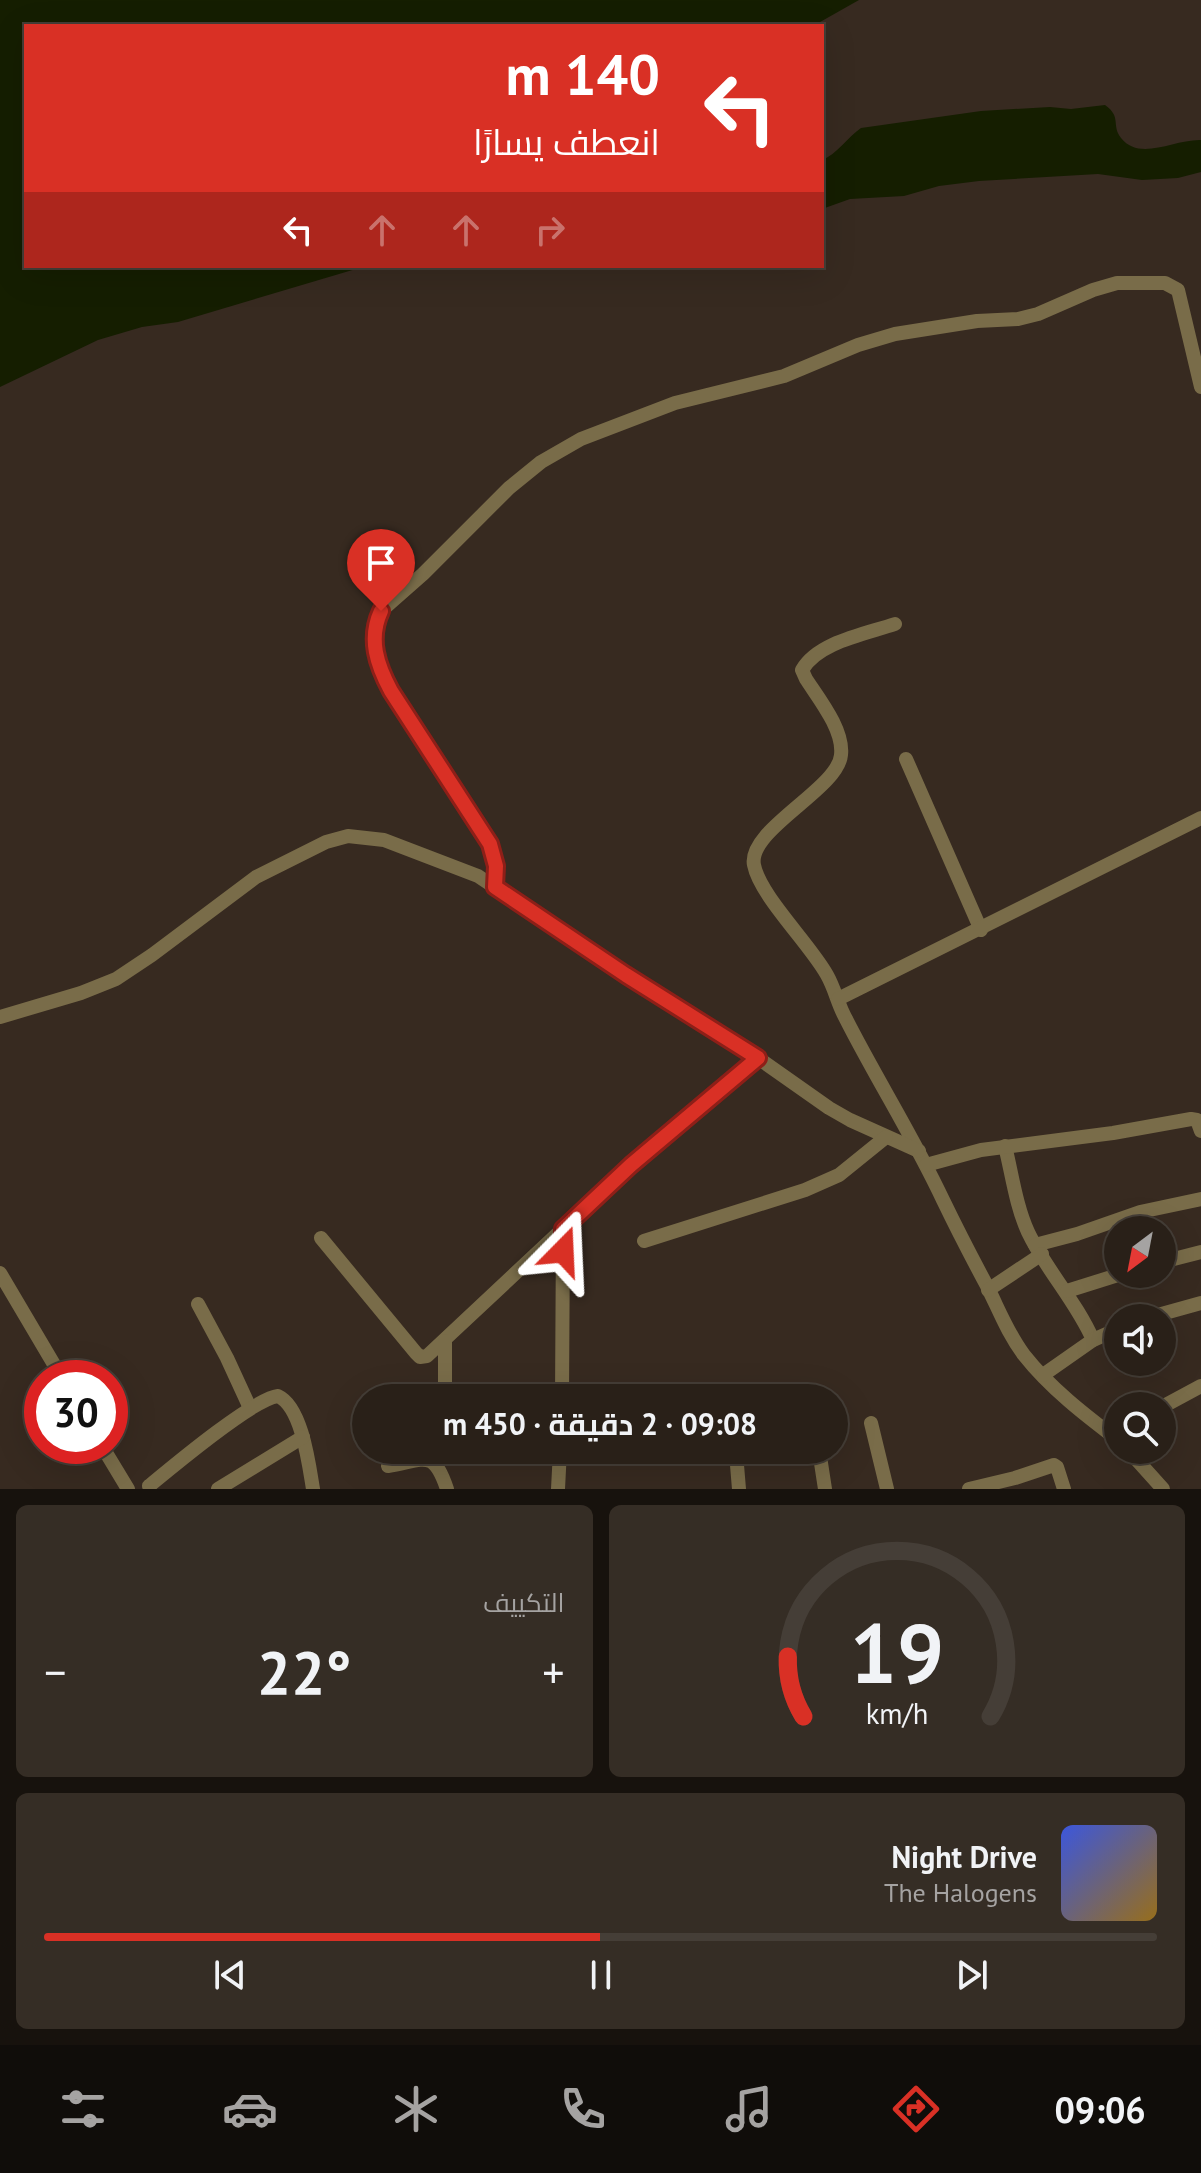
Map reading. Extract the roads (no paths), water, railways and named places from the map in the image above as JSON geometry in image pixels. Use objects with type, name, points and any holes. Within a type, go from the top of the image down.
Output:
[{"type":"street","points":[[495,887],[496,866],[490,844],[384,678],[375,649],[375,628],[381,611],[423,574],[509,488],[541,462],[581,439],[614,425],[675,403],[760,384],[874,339],[946,325],[1018,319],[1117,283],[1165,283],[1178,290],[1201,387]]},
{"type":"street","points":[[895,624],[840,643],[813,657],[804,666],[802,670],[806,679],[836,730],[841,759],[819,786],[764,837],[754,853],[754,868],[822,965],[843,1015],[919,1151],[1008,1330],[1025,1356],[1043,1375],[1104,1429]]},
{"type":"street","points":[[906,759],[981,930]]},
{"type":"street","points":[[838,999],[1201,818]]},
{"type":"street","points":[[0,1017],[81,993],[116,979],[256,877],[326,842],[348,836],[384,840],[457,866],[495,887],[839,1114],[919,1151]]},
{"type":"street","points":[[321,1238],[420,1357],[427,1356],[631,1165],[758,1058]]},
{"type":"street","points":[[926,1165],[1005,1146],[1113,1133],[1191,1119],[1197,1120],[1201,1131]]},
{"type":"street","points":[[644,1241],[805,1190],[848,1169],[886,1137]]},
{"type":"street","points":[[1005,1146],[1022,1217],[1093,1340]]},
{"type":"street","points":[[988,1290],[1038,1249],[1140,1212],[1201,1199]]},
{"type":"street","points":[[562,1384],[563,1229]]},
{"type":"street","points":[[1176,1258],[1201,1252]]},
{"type":"street","points":[[0,1273],[51,1360]]},
{"type":"street","points":[[1067,1291],[1104,1279]]},
{"type":"street","points":[[1176,1310],[1201,1303]]},
{"type":"street","points":[[198,1304],[250,1408]]},
{"type":"street","points":[[1043,1375],[1104,1335]]},
{"type":"street","points":[[445,1341],[445,1384]]},
{"type":"street","points":[[1176,1399],[1201,1386]]},
{"type":"street","points":[[114,1464],[130,1489],[142,1485],[151,1487],[250,1408],[270,1397],[283,1398],[293,1412],[303,1437],[313,1489]]},
{"type":"street","points":[[871,1423],[887,1489]]},
{"type":"street","points":[[218,1489],[303,1437]]},
{"type":"street","points":[[388,1466],[433,1461],[439,1467],[447,1489]]},
{"type":"street","points":[[558,1489],[559,1464]]},
{"type":"street","points":[[737,1464],[739,1489]]},
{"type":"street","points":[[821,1464],[825,1489]]},
{"type":"street","points":[[1141,1464],[1163,1489]]},
{"type":"street","points":[[969,1489],[1017,1483],[1054,1465],[1064,1489]]}]
